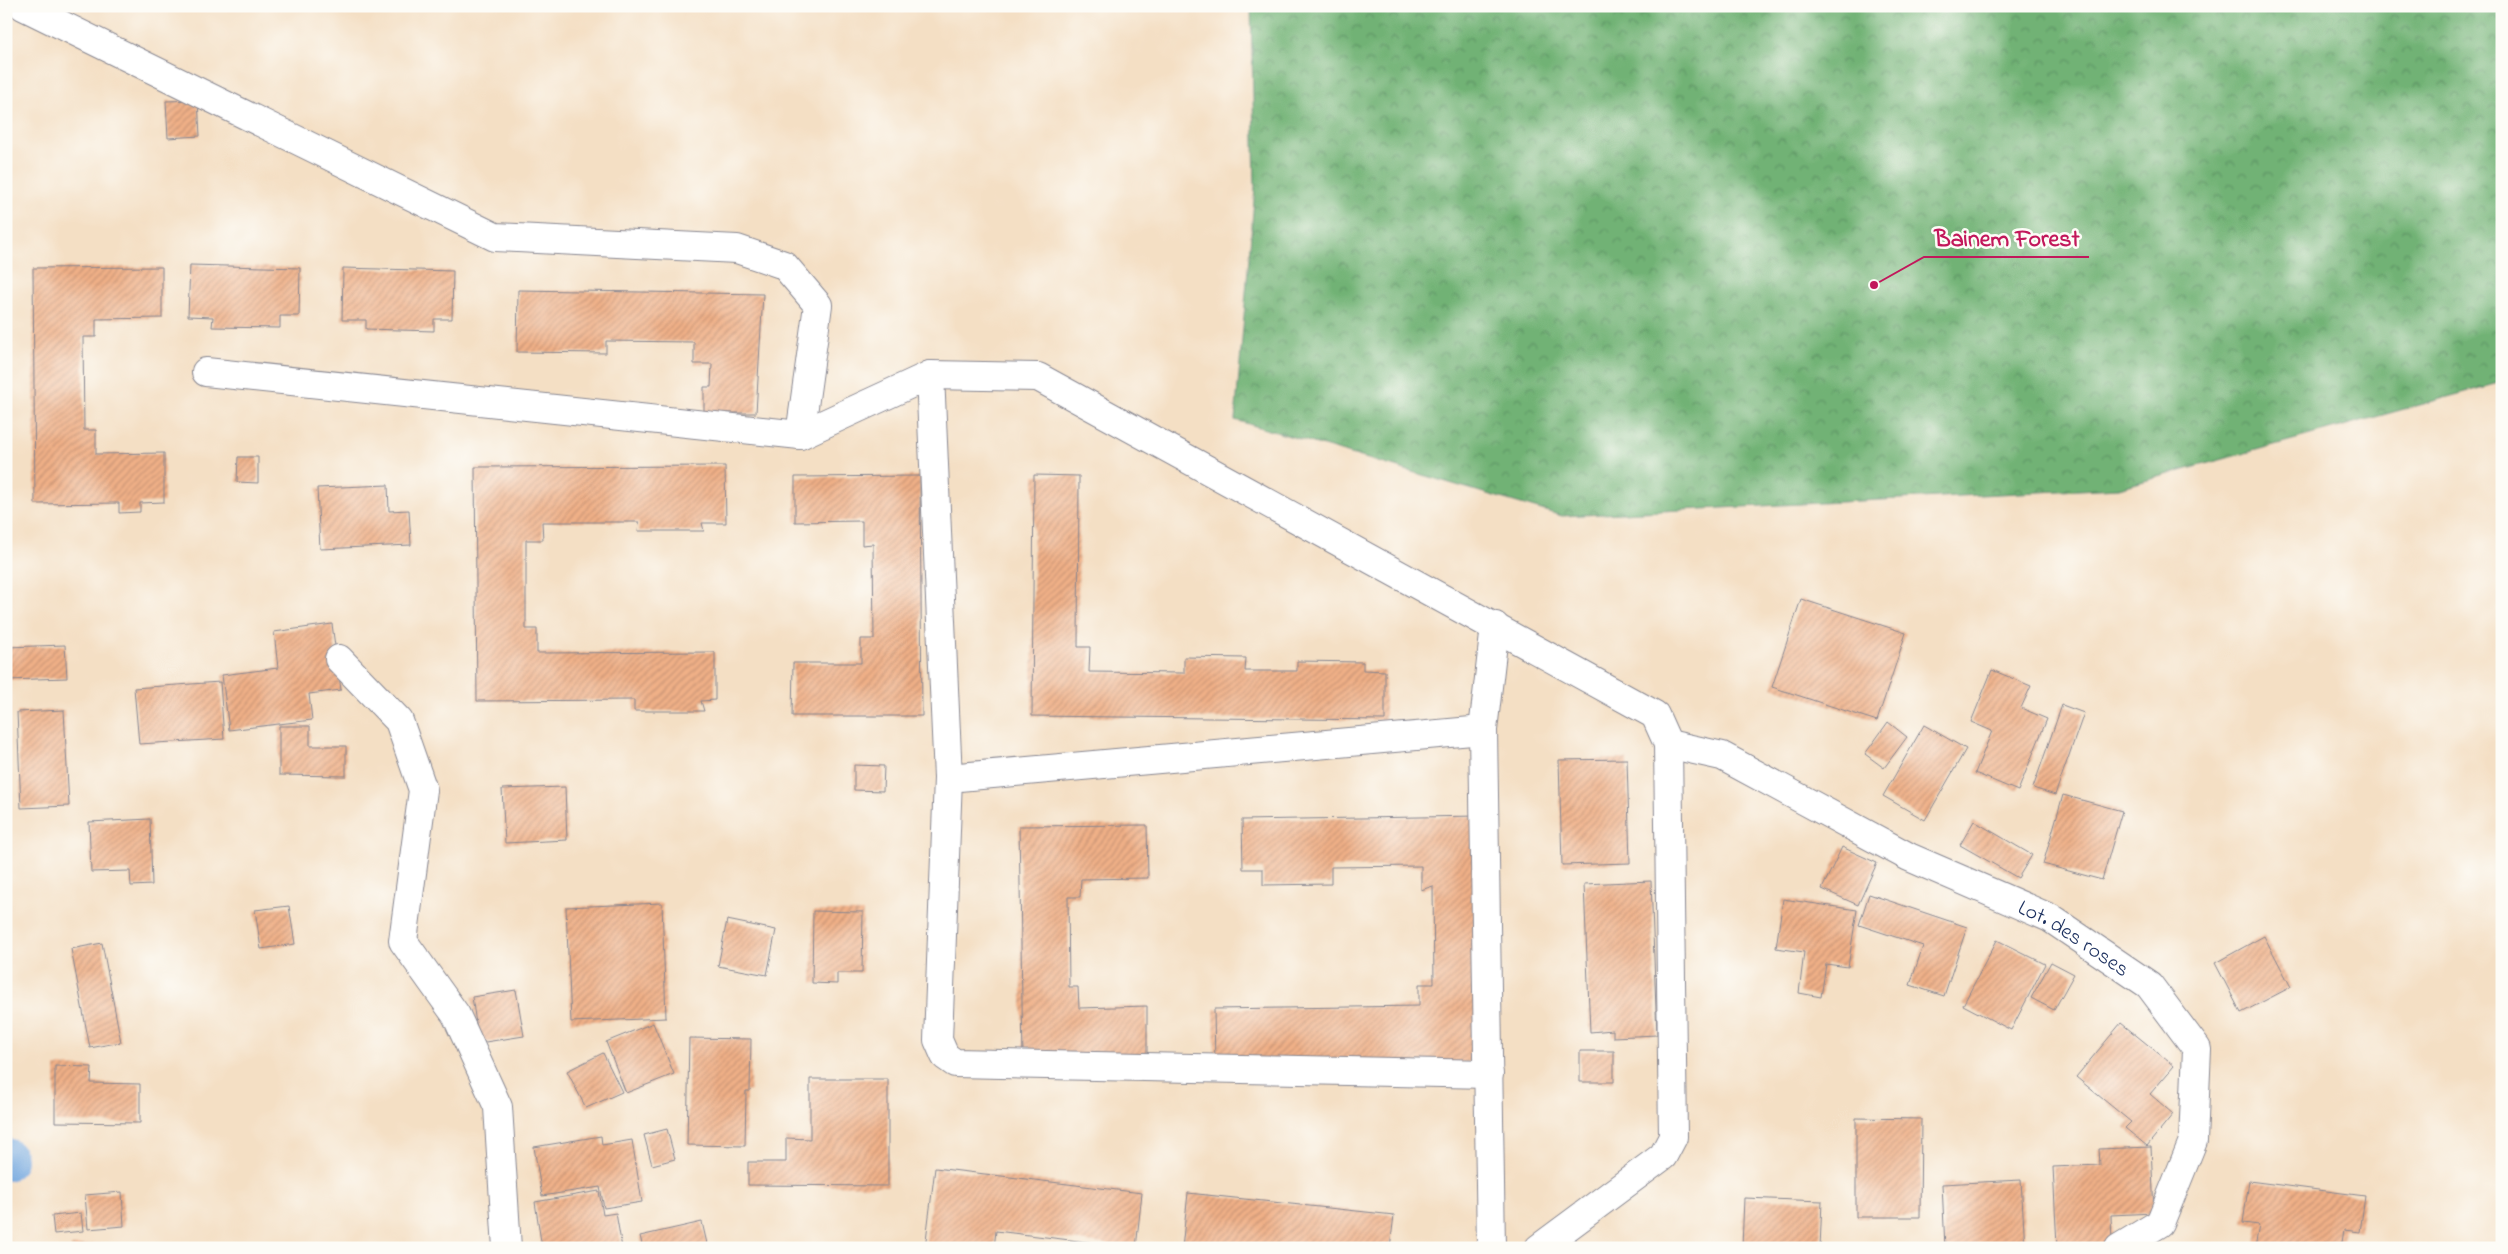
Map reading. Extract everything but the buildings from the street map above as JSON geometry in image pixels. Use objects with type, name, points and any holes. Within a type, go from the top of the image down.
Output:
[{"type":"street","points":[[23,6],[495,237],[737,249],[784,265],[818,305],[800,435]]},
{"type":"street","points":[[206,372],[800,435],[930,375],[1038,377],[1655,715],[1668,744],[1673,1137],[1663,1156],[1539,1248]]},
{"type":"street","points":[[930,375],[948,778],[938,1040],[945,1056],[955,1064],[1489,1074]]},
{"type":"street","points":[[1491,1248],[1483,730],[1495,626]]},
{"type":"street","points":[[339,659],[399,722],[423,790],[403,941],[456,1015],[498,1107],[507,1248]]},
{"type":"street","points":[[948,778],[1483,730]]},
{"type":"street","name":"Lot. des roses","points":[[1668,744],[1722,756],[1909,857],[2050,918],[2150,986],[2197,1048],[2193,1141],[2160,1223],[2119,1248]]},
{"type":"green space","points":[[1251,6],[2502,6],[2502,382],[2119,488],[1562,516],[1235,420],[1255,188]]},
{"type":"place","name":"Bainem Forest","points":[[1874,285]]}]
